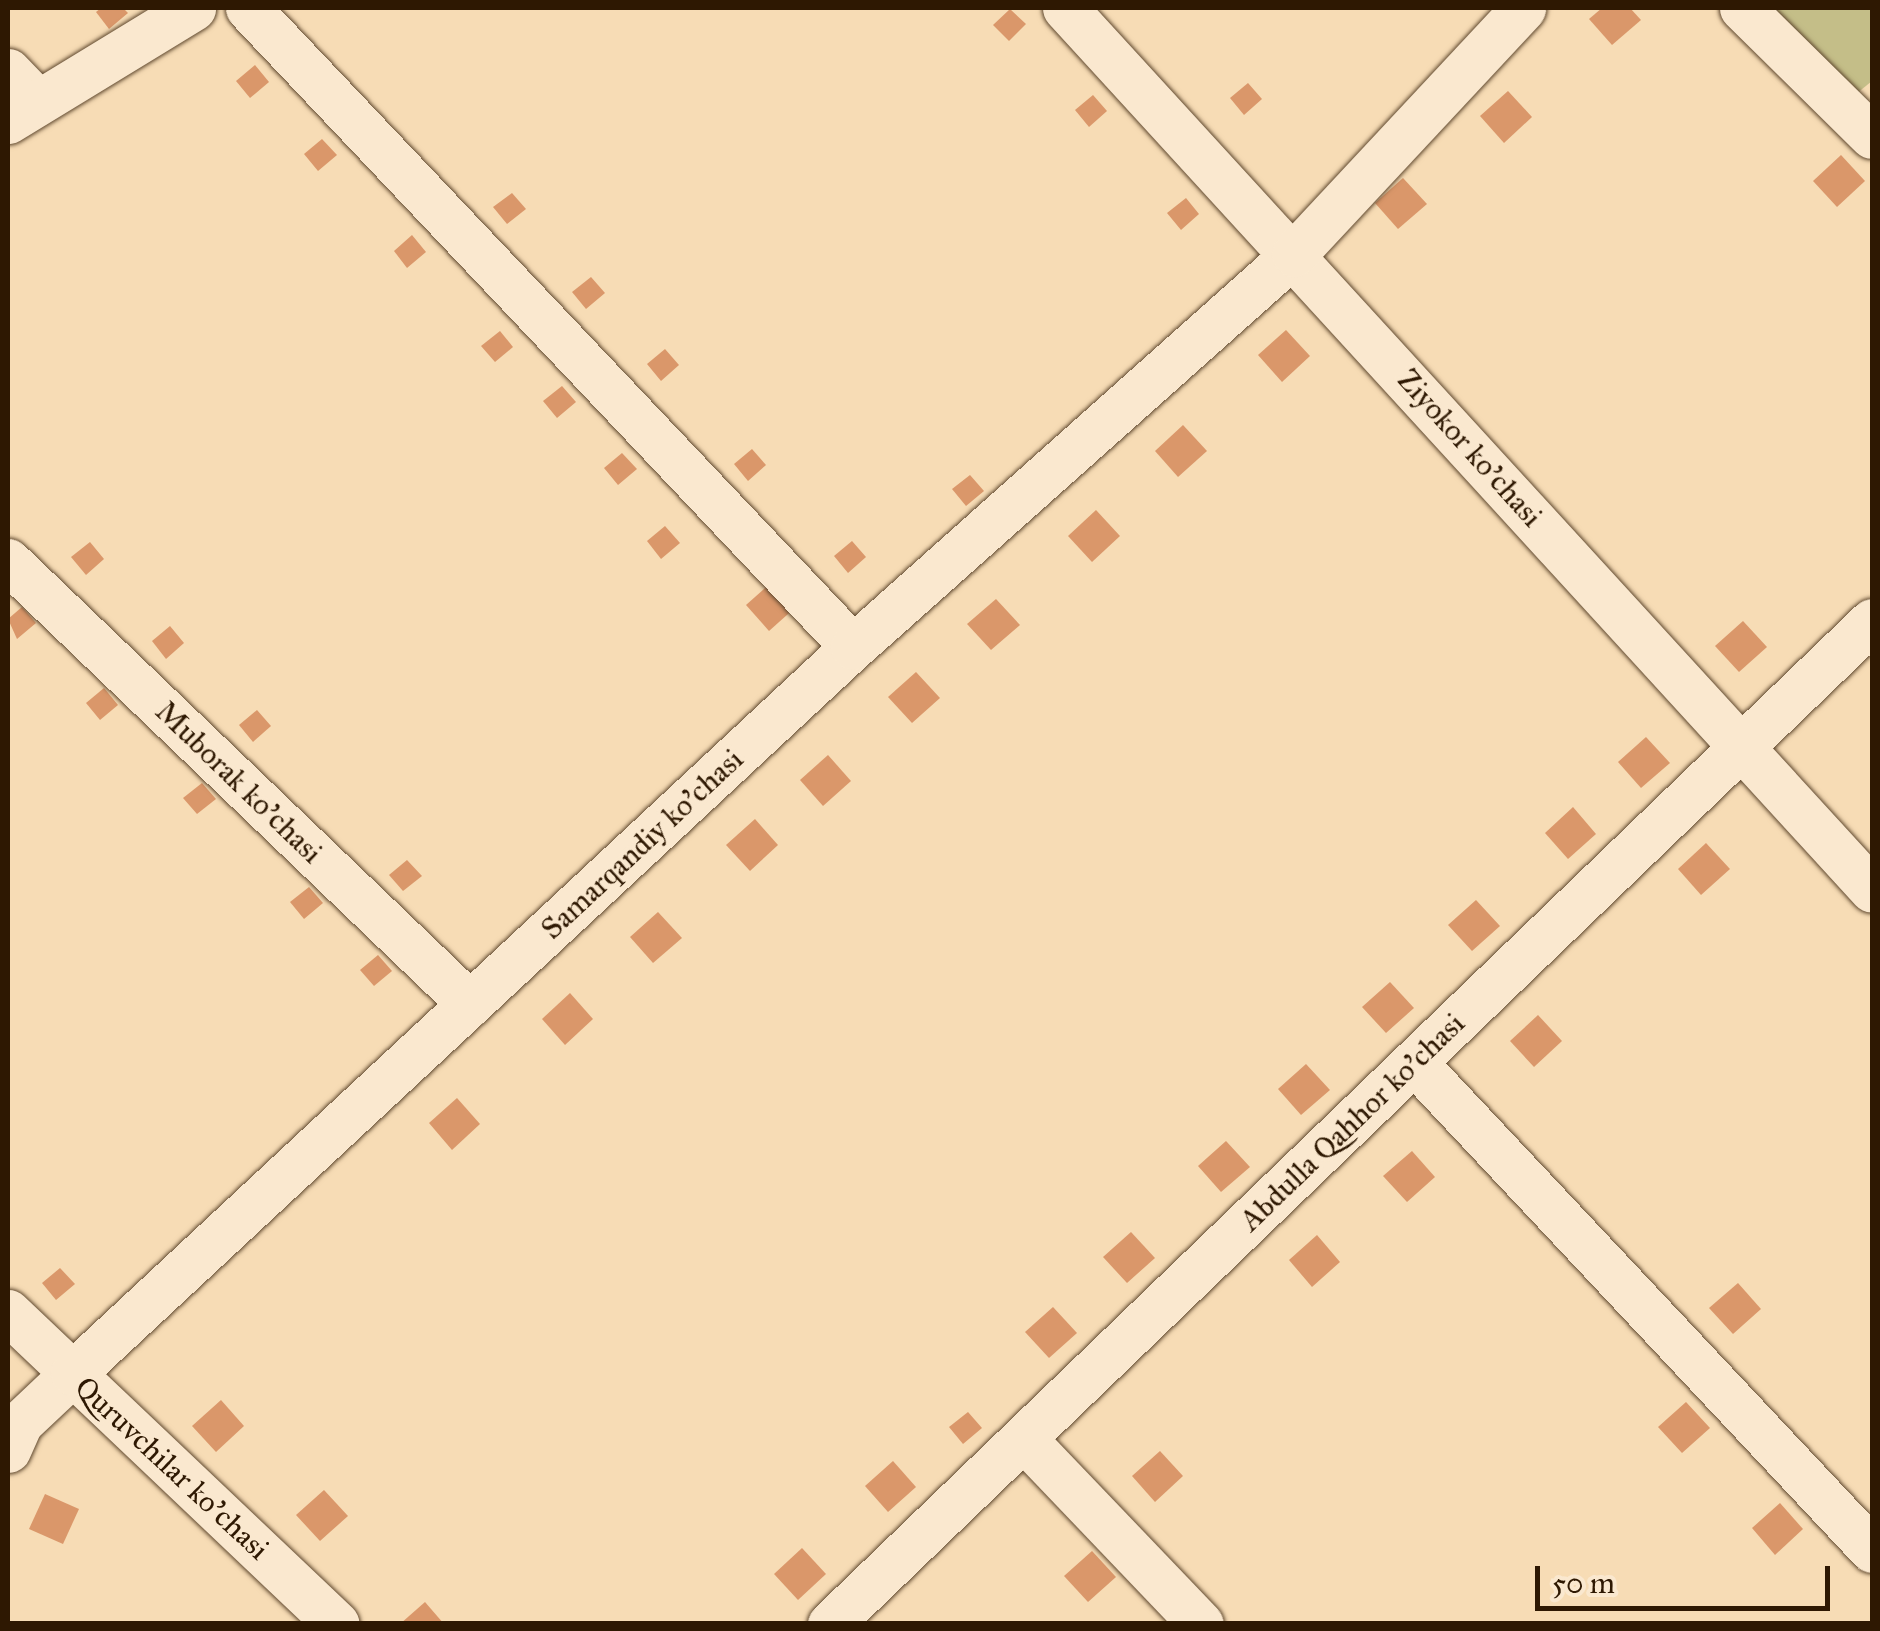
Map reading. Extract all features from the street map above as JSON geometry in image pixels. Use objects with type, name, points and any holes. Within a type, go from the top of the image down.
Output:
[{"type":"street","points":[[18,98],[194,8]]},
{"type":"street","points":[[248,8],[853,647]]},
{"type":"street","name":"Ziyokor ko'chasi","points":[[1065,8],[1872,890]]},
{"type":"street","name":"Samarqandiy ko'chasi","points":[[8,1450],[20,1424],[72,1373],[853,647],[1294,254],[1523,8]]},
{"type":"street","points":[[1742,8],[1872,136]]},
{"type":"street","name":"Muborak ko'chasi","points":[[8,560],[470,1004]]},
{"type":"street","name":"Abdulla Qahhor ko'chasi","points":[[830,1624],[1872,621]]},
{"type":"street","points":[[1414,1062],[1872,1550]]},
{"type":"street","name":"Quruvchilar ko'chasi","points":[[8,1312],[337,1624]]},
{"type":"street","points":[[1024,1439],[1202,1624]]},
{"type":"shaded area","points":[[1773,8],[1872,8],[1872,81],[1856,94]]},
{"type":"building","points":[[101,8],[123,8],[128,13],[109,29],[96,12]]},
{"type":"building","points":[[1602,8],[1630,8],[1641,20],[1612,45],[1589,19]]},
{"type":"building","points":[[1010,9],[1026,24],[1009,41],[993,25]]},
{"type":"building","points":[[255,65],[269,82],[250,98],[236,81]]},
{"type":"building","points":[[1248,83],[1262,99],[1244,115],[1230,98]]},
{"type":"building","points":[[1508,91],[1532,117],[1504,143],[1480,116]]},
{"type":"building","points":[[1093,95],[1107,111],[1089,127],[1075,110]]},
{"type":"building","points":[[322,139],[337,155],[318,171],[304,154]]},
{"type":"building","points":[[1841,155],[1865,181],[1837,207],[1813,181]]},
{"type":"building","points":[[1403,178],[1427,204],[1398,229],[1375,203]]},
{"type":"building","points":[[512,193],[526,209],[507,224],[493,207]]},
{"type":"building","points":[[1186,198],[1199,214],[1181,230],[1167,213]]},
{"type":"building","points":[[412,235],[426,252],[407,268],[394,251]]},
{"type":"building","points":[[591,277],[605,293],[586,309],[572,292]]},
{"type":"building","points":[[1286,330],[1310,356],[1282,382],[1258,355]]},
{"type":"building","points":[[500,331],[513,347],[495,362],[481,346]]},
{"type":"building","points":[[665,349],[679,365],[661,381],[647,364]]},
{"type":"building","points":[[562,386],[576,402],[557,418],[543,401]]},
{"type":"building","points":[[1183,425],[1207,451],[1178,477],[1155,451]]},
{"type":"building","points":[[752,449],[766,465],[748,481],[734,464]]},
{"type":"building","points":[[622,453],[637,469],[618,485],[604,468]]},
{"type":"building","points":[[970,475],[984,491],[966,506],[952,489]]},
{"type":"building","points":[[1096,510],[1120,536],[1092,562],[1068,536]]},
{"type":"building","points":[[665,526],[680,543],[661,559],[647,541]]},
{"type":"building","points":[[852,541],[866,557],[848,573],[834,556]]},
{"type":"building","points":[[90,542],[104,559],[86,575],[71,557]]},
{"type":"building","points":[[774,580],[797,606],[769,631],[746,605]]},
{"type":"building","points":[[996,599],[1020,625],[991,650],[967,624]]},
{"type":"building","points":[[22,607],[36,623],[17,639],[8,619]]},
{"type":"building","points":[[1743,621],[1767,647],[1739,672],[1715,646]]},
{"type":"building","points":[[170,626],[184,643],[166,659],[152,641]]},
{"type":"building","points":[[916,672],[940,698],[912,723],[888,697]]},
{"type":"building","points":[[104,688],[118,705],[100,720],[86,703]]},
{"type":"building","points":[[257,710],[271,726],[253,742],[239,725]]},
{"type":"building","points":[[1646,737],[1670,763],[1641,788],[1618,762]]},
{"type":"building","points":[[828,755],[851,781],[823,806],[800,780]]},
{"type":"building","points":[[202,783],[216,799],[197,814],[183,798]]},
{"type":"building","points":[[1573,807],[1596,834],[1568,859],[1545,833]]},
{"type":"building","points":[[755,819],[778,845],[750,871],[726,845]]},
{"type":"building","points":[[1706,843],[1730,869],[1701,895],[1678,869]]},
{"type":"building","points":[[407,860],[422,876],[403,891],[389,875]]},
{"type":"building","points":[[309,887],[323,903],[304,919],[290,902]]},
{"type":"building","points":[[1476,900],[1500,926],[1472,951],[1448,925]]},
{"type":"building","points":[[658,912],[682,938],[653,963],[630,937]]},
{"type":"building","points":[[378,955],[392,971],[374,986],[360,970]]},
{"type":"building","points":[[1390,982],[1414,1008],[1386,1033],[1362,1007]]},
{"type":"building","points":[[570,993],[593,1019],[565,1045],[542,1019]]},
{"type":"building","points":[[1538,1015],[1562,1041],[1534,1067],[1510,1041]]},
{"type":"building","points":[[1306,1064],[1330,1090],[1301,1115],[1278,1089]]},
{"type":"building","points":[[457,1098],[480,1124],[452,1150],[429,1123]]},
{"type":"building","points":[[1226,1141],[1250,1167],[1221,1192],[1198,1166]]},
{"type":"building","points":[[1412,1151],[1435,1177],[1407,1202],[1383,1176]]},
{"type":"building","points":[[1131,1232],[1155,1258],[1127,1283],[1103,1257]]},
{"type":"building","points":[[1317,1235],[1340,1262],[1312,1287],[1289,1260]]},
{"type":"building","points":[[60,1268],[75,1284],[56,1300],[42,1283]]},
{"type":"building","points":[[1738,1283],[1761,1309],[1733,1334],[1709,1308]]},
{"type":"building","points":[[1053,1307],[1077,1333],[1049,1358],[1025,1332]]},
{"type":"building","points":[[221,1400],[244,1426],[216,1452],[192,1426]]},
{"type":"building","points":[[1686,1402],[1710,1428],[1682,1453],[1658,1427]]},
{"type":"building","points":[[968,1412],[982,1428],[963,1444],[949,1427]]},
{"type":"building","points":[[1160,1451],[1183,1476],[1155,1502],[1132,1476]]},
{"type":"building","points":[[893,1461],[916,1487],[888,1512],[865,1486]]},
{"type":"building","points":[[324,1490],[348,1516],[320,1541],[296,1515]]},
{"type":"building","points":[[45,1494],[79,1509],[63,1544],[29,1529]]},
{"type":"building","points":[[1780,1503],[1803,1529],[1775,1555],[1752,1528]]},
{"type":"building","points":[[802,1548],[826,1574],[798,1600],[774,1574]]},
{"type":"building","points":[[1092,1551],[1116,1577],[1088,1602],[1064,1576]]},
{"type":"building","points":[[425,1602],[444,1624],[400,1624]]}]
